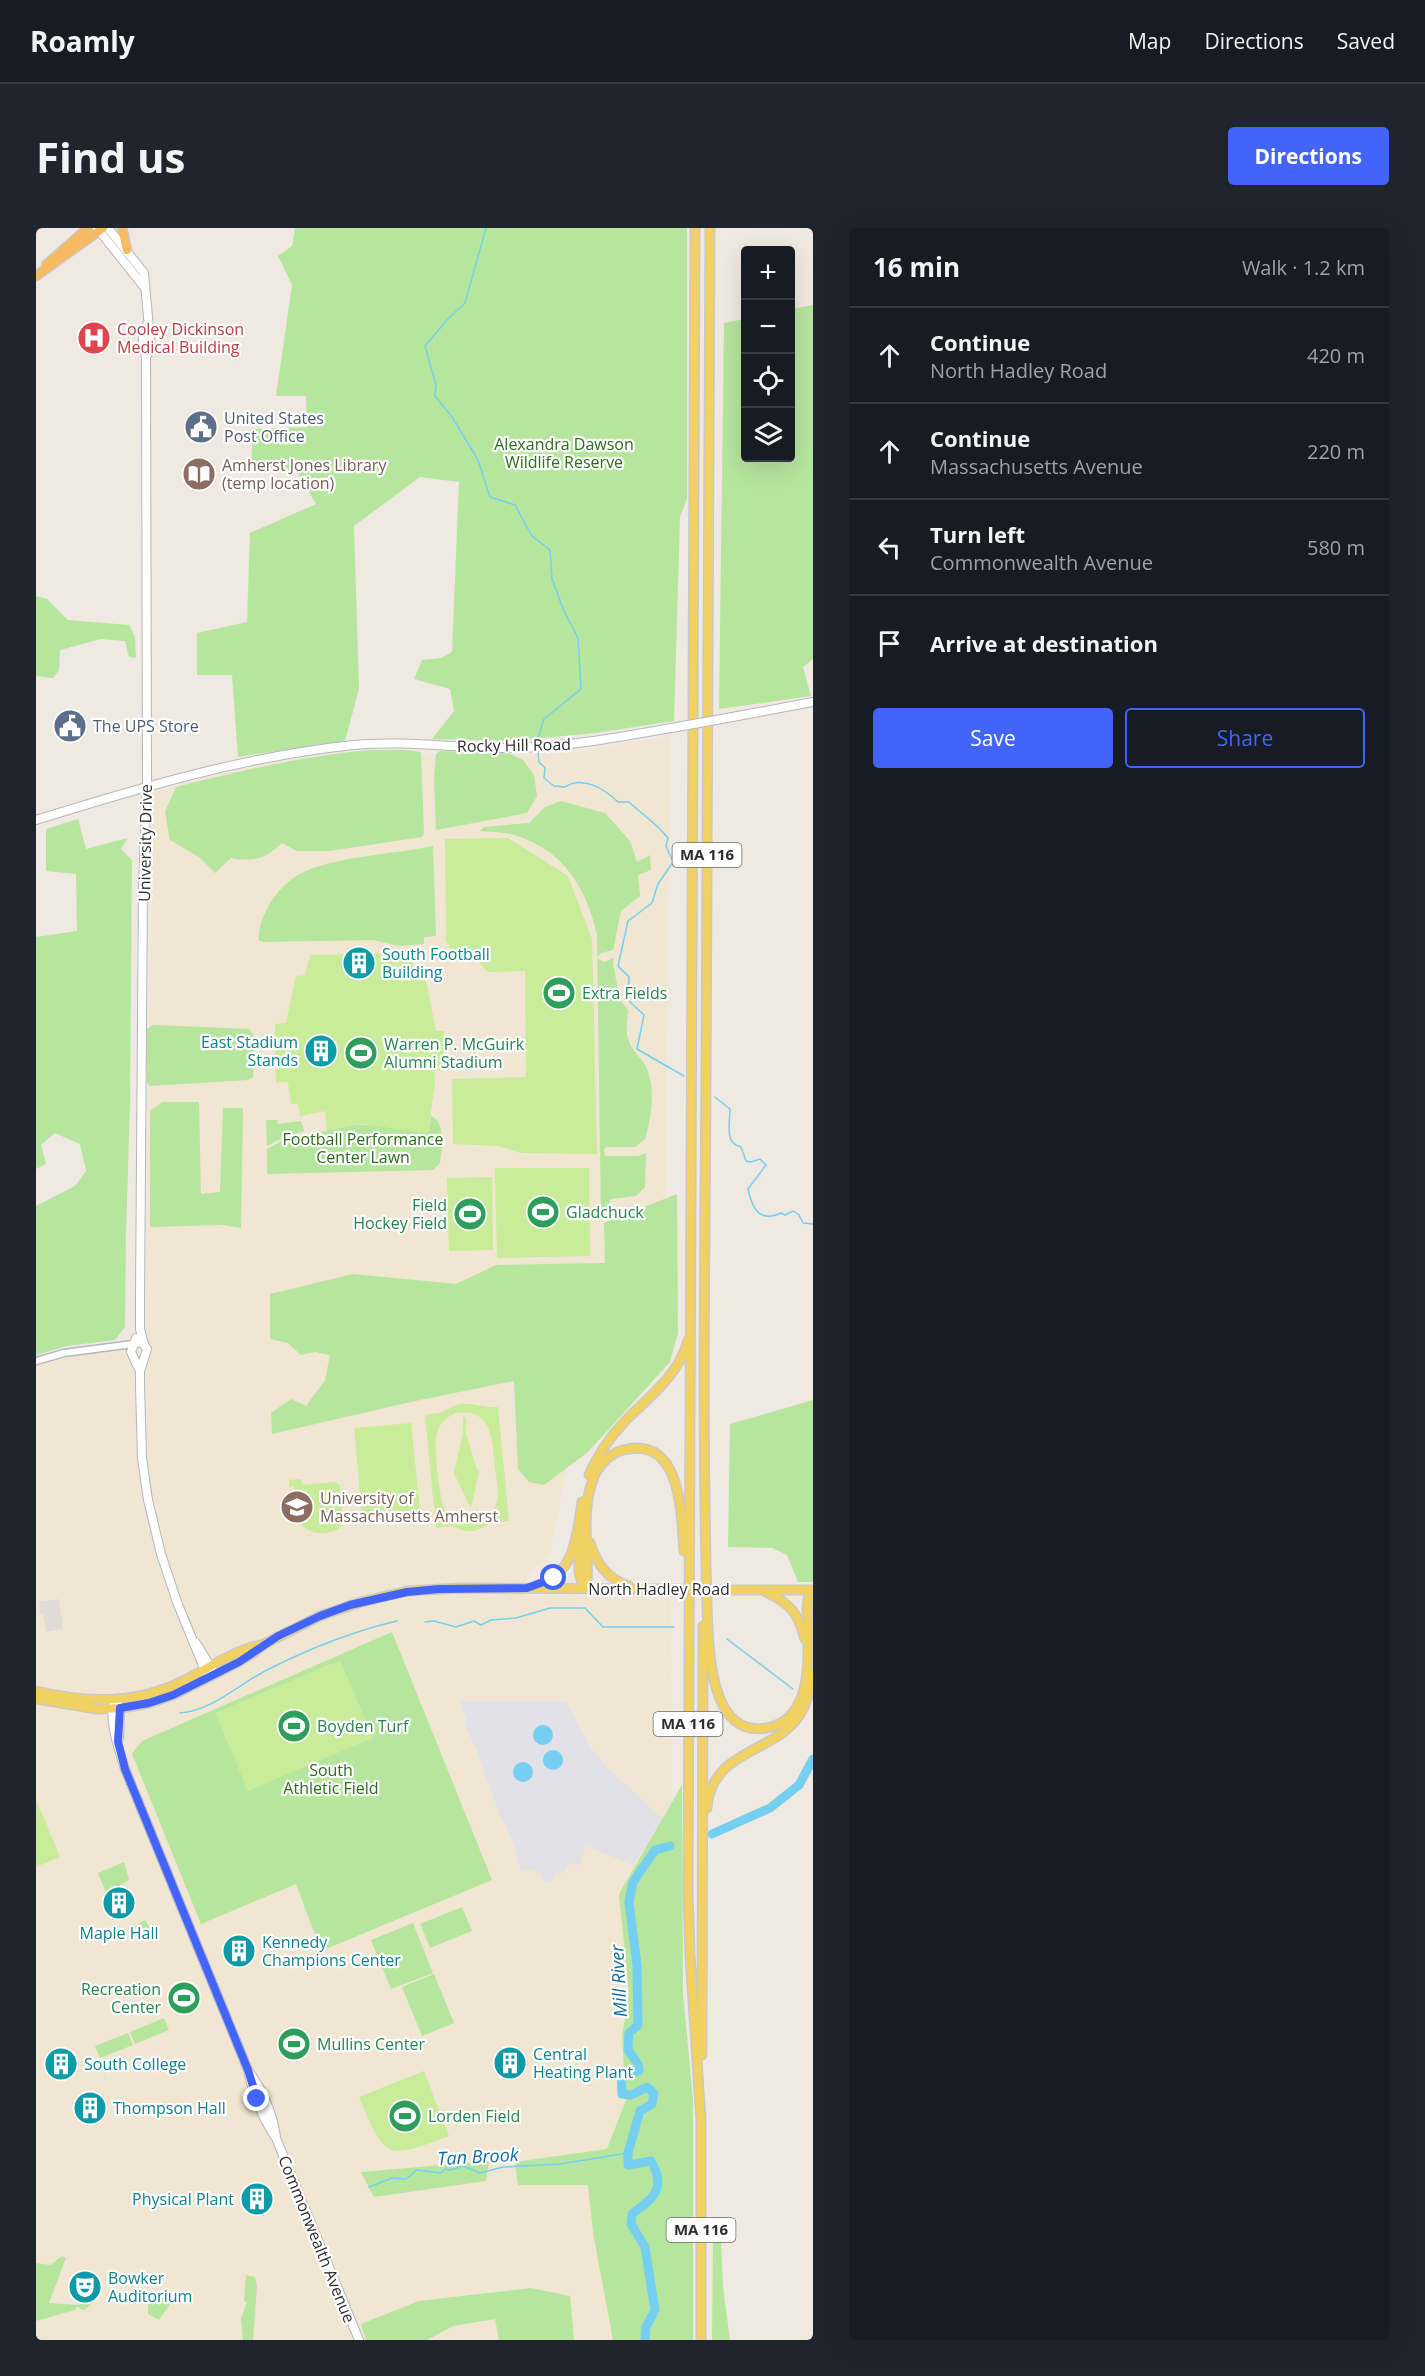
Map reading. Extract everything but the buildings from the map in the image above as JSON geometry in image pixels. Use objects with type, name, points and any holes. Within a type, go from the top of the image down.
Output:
[{"type":"highway","points":[[37,275],[54,256],[88,228]]},
{"type":"highway","points":[[122,228],[127,250]]},
{"type":"highway","points":[[37,275],[99,229]]},
{"type":"main road","name":"University Drive","points":[[108,228],[144,273],[150,350],[146,356],[147,789],[143,887],[140,1329],[147,1349],[140,1371],[142,1458],[150,1511],[170,1583],[193,1640],[209,1672]]},
{"type":"main road","name":"MA 116","points":[[694,228],[688,1893],[701,2121]]},
{"type":"main road","name":"MA 116","points":[[700,2340],[710,228]]},
{"type":"main road","points":[[99,229],[146,289]]},
{"type":"main road","name":"Rocky Hill Road","points":[[36,820],[249,761],[361,745],[410,744],[494,748],[555,746],[813,702]]},
{"type":"main road","points":[[583,1589],[587,1582],[583,1524],[586,1483],[600,1453],[619,1427],[675,1370],[686,1349],[691,1328]]},
{"type":"main road","name":"University Drive","points":[[140,1329],[130,1349],[140,1371]]},
{"type":"main road","points":[[133,1343],[138,1341],[144,1344]]},
{"type":"main road","points":[[133,1355],[139,1358],[144,1356]]},
{"type":"main road","points":[[527,1588],[550,1581],[564,1569],[583,1524],[593,1479],[607,1458],[626,1449],[642,1449],[656,1454],[668,1466],[677,1488],[689,1581]]},
{"type":"main road","points":[[705,1478],[709,1635],[716,1689],[724,1710],[739,1724],[753,1729],[772,1727],[782,1722],[793,1711],[801,1696],[806,1677],[807,1603],[812,1592]]},
{"type":"main road","points":[[583,1524],[593,1552],[603,1570],[616,1581],[637,1589]]},
{"type":"main road","name":"North Hadley Road","points":[[209,1672],[246,1658],[264,1644],[331,1612],[381,1596],[439,1589],[527,1588],[812,1592]]},
{"type":"main road","points":[[761,1590],[783,1600],[792,1609],[801,1626],[808,1654]]},
{"type":"main road","points":[[36,1691],[76,1700],[115,1700],[151,1694],[209,1672]]},
{"type":"main road","points":[[36,1698],[81,1708],[116,1709],[165,1698],[209,1672]]},
{"type":"main road","points":[[702,1916],[708,1800],[713,1787],[720,1774],[732,1762],[794,1722],[806,1703],[813,1673]]},
{"type":"main road","points":[[115,1700],[116,1709]]},
{"type":"main road","name":"Commonwealth Avenue","points":[[116,1709],[118,1742],[125,1769],[359,2340]]},
{"type":"street","points":[[36,1361],[64,1353],[116,1348],[133,1343]]},
{"type":"street","points":[[116,1348],[133,1355]]},
{"type":"shaded area","name":"University of Massachusetts Amherst","points":[[670,736],[664,1332],[568,1461],[550,1554],[527,1575],[526,1596],[671,1597],[672,2340],[36,2340],[36,1364],[78,1354],[128,1347],[139,1336],[145,1316],[153,793],[217,775],[287,760],[327,756],[533,755],[580,752]],"holes":[[[459,1701],[566,1701],[590,1746],[605,1765],[663,1819],[650,1843],[633,1865],[586,1846],[579,1866],[568,1864],[564,1874],[557,1872],[550,1884],[544,1882],[541,1874],[531,1869],[521,1871],[515,1857],[517,1853],[504,1821],[501,1822],[478,1754],[463,1722],[466,1721]]]},
{"type":"shaded area","points":[[59,1599],[63,1629],[46,1632],[43,1615],[40,1615],[39,1602]]},
{"type":"shaded area","points":[[459,1701],[566,1701],[590,1746],[605,1765],[663,1819],[650,1843],[633,1865],[579,1866],[568,1864],[564,1874],[557,1872],[551,1884],[521,1871],[478,1754],[463,1722],[466,1720]]},
{"type":"green space","name":"Alexandra Dawson Wildlife Reserve","points":[[295,228],[687,228],[687,499],[680,517],[674,721],[595,733],[512,741],[432,739],[454,711],[450,689],[414,679],[422,660],[441,658],[452,652],[459,482],[420,477],[354,526],[359,689],[345,741],[238,757],[232,675],[197,675],[197,633],[247,622],[250,533],[316,504],[297,472],[251,464],[253,429],[307,427],[306,396],[276,396],[292,285],[278,256],[292,246]]},
{"type":"green space","points":[[813,305],[813,659],[803,667],[811,696],[719,709],[724,323],[741,320],[741,462],[795,462],[795,308]]},
{"type":"green space","points":[[36,596],[47,599],[68,620],[129,625],[135,637],[136,658],[129,657],[125,641],[101,639],[60,650],[59,670],[53,678],[36,676]]},
{"type":"green space","points":[[369,750],[421,752],[424,833],[422,837],[329,851],[297,851],[282,843],[270,853],[259,858],[246,860],[231,858],[215,873],[199,857],[170,840],[165,812],[176,787],[272,765]]},
{"type":"green space","points":[[440,751],[509,753],[523,760],[534,775],[537,796],[527,813],[436,830],[434,777],[436,754]]},
{"type":"green space","points":[[561,801],[605,813],[630,841],[637,862],[650,855],[651,870],[638,875],[640,896],[621,911],[613,950],[601,953],[597,958],[597,935],[587,902],[580,887],[560,862],[548,851],[517,836],[480,831],[484,827],[529,823],[545,807]]},
{"type":"green space","points":[[78,819],[86,849],[128,838],[121,849],[132,860],[125,1327],[115,1340],[67,1346],[36,1355],[36,1206],[75,1186],[86,1171],[80,1144],[55,1133],[41,1145],[46,1164],[36,1169],[36,937],[77,931],[76,874],[46,871],[46,829]]},
{"type":"green space","name":"Extra Fields","points":[[508,838],[568,876],[592,939],[597,1154],[521,1153],[499,1146],[453,1144],[452,1079],[526,1077],[525,971],[488,972],[477,960],[450,961],[449,943],[446,943],[445,839]]},
{"type":"green space","points":[[433,846],[436,936],[424,937],[424,944],[399,946],[373,940],[264,942],[259,940],[261,924],[270,903],[283,887],[300,874],[335,862]]},
{"type":"green space","points":[[409,953],[415,972],[424,971],[436,1031],[444,1031],[445,1070],[434,1071],[435,1082],[428,1133],[363,1124],[327,1130],[325,1111],[300,1116],[298,1104],[291,1104],[288,1082],[276,1083],[275,1024],[286,1023],[296,976],[305,975],[310,955]]},
{"type":"green space","points":[[597,958],[604,962],[614,958],[613,964],[620,1000],[628,1010],[628,1038],[647,1069],[652,1095],[651,1114],[645,1139],[635,1147],[606,1147],[604,1150],[605,1156],[638,1156],[646,1153],[645,1187],[636,1196],[611,1199],[601,1221]]},
{"type":"green space","points":[[153,1025],[249,1029],[254,1036],[253,1077],[248,1080],[149,1086],[147,1082],[147,1029]]},
{"type":"green space","points":[[162,1102],[199,1102],[201,1194],[220,1192],[223,1108],[243,1108],[241,1228],[222,1225],[150,1227],[150,1111]]},
{"type":"green space","name":"Football Performance Center Lawn","points":[[431,1116],[439,1124],[442,1136],[440,1163],[433,1170],[267,1174],[267,1149],[285,1139],[354,1125],[373,1125],[428,1133]]},
{"type":"green space","name":"Football Performance Center Lawn","points":[[266,1120],[277,1120],[278,1124],[301,1121],[304,1131],[267,1146]]},
{"type":"green space","name":"Gladchuck","points":[[495,1168],[589,1168],[590,1256],[497,1258]]},
{"type":"green space","name":"Field Hockey Field","points":[[492,1177],[493,1250],[449,1251],[447,1178]]},
{"type":"green space","points":[[677,1194],[678,1333],[670,1362],[588,1452],[544,1485],[529,1482],[518,1469],[514,1381],[272,1434],[271,1413],[291,1399],[306,1406],[325,1380],[330,1355],[315,1352],[301,1355],[288,1343],[270,1339],[270,1294],[353,1274],[456,1284],[496,1265],[605,1263],[604,1223]]},
{"type":"green space","points":[[813,1400],[813,1582],[798,1582],[787,1555],[772,1548],[728,1547],[730,1424]]},
{"type":"green space","points":[[459,1404],[498,1407],[509,1521],[494,1522],[475,1531],[465,1531],[451,1526],[436,1528],[425,1415],[440,1413]],"holes":[[[456,1413],[468,1413],[484,1421],[488,1428],[493,1446],[498,1490],[496,1504],[492,1511],[487,1517],[472,1523],[457,1521],[445,1510],[436,1459],[438,1428],[447,1418]]]},
{"type":"green space","points":[[463,1417],[466,1417],[466,1433],[477,1470],[479,1470],[471,1509],[454,1473],[463,1433]]},
{"type":"green space","points":[[411,1423],[420,1510],[362,1515],[354,1428]]},
{"type":"green space","points":[[301,1479],[302,1485],[335,1482],[340,1485],[343,1526],[332,1532],[321,1533],[303,1526],[293,1509],[292,1498],[295,1486],[289,1487],[289,1480]]},
{"type":"green space","name":"South Athletic Field","points":[[392,1632],[492,1880],[321,1951],[296,1884],[201,1924],[132,1754],[142,1741]]},
{"type":"green space","name":"Boyden Turf","points":[[340,1660],[373,1738],[248,1791],[215,1713]]},
{"type":"green space","points":[[682,1785],[683,1993],[693,2100],[693,2340],[613,2340],[593,2233],[588,2185],[518,2185],[515,2162],[607,2149],[626,2100],[622,2036],[629,1995],[619,1894]]},
{"type":"green space","points":[[36,1799],[60,1857],[36,1867]]},
{"type":"green space","points":[[124,1862],[129,1880],[106,1893],[98,1873]]},
{"type":"green space","points":[[462,1907],[472,1931],[430,1948],[420,1924]]},
{"type":"green space","points":[[145,1920],[155,1936],[142,1941],[135,1926]]},
{"type":"green space","points":[[413,1923],[433,1973],[391,1989],[371,1940]]},
{"type":"green space","points":[[434,1974],[454,2023],[422,2036],[402,1987]]},
{"type":"green space","points":[[164,2018],[169,2030],[135,2044],[130,2032]]},
{"type":"green space","points":[[128,2033],[133,2045],[100,2058],[95,2046]]},
{"type":"green space","name":"Lorden Field","points":[[424,2071],[449,2136],[412,2149],[400,2151],[390,2149],[375,2133],[359,2097]]},
{"type":"green space","points":[[489,2161],[486,2181],[374,2197],[361,2172]]},
{"type":"green space","points":[[713,2236],[721,2243],[723,2287],[730,2340],[712,2340]]},
{"type":"green space","points":[[62,2256],[66,2258],[49,2303],[79,2305],[82,2301],[93,2302],[85,2310],[78,2306],[75,2310],[36,2321],[36,2263],[50,2265]]},
{"type":"green space","points":[[246,2275],[255,2277],[257,2286],[253,2340],[243,2340],[241,2318],[247,2302],[244,2301]]},
{"type":"green space","points":[[531,2288],[570,2296],[574,2340],[499,2340],[495,2319],[453,2326],[427,2340],[366,2340],[361,2324],[419,2301]]},
{"type":"green space","points":[[176,2295],[159,2320],[148,2314],[148,2301]]},
{"type":"water","points":[[543,1725],[550,1728],[553,1735],[550,1742],[543,1745],[536,1742],[533,1735],[536,1728]]},
{"type":"water","points":[[553,1750],[560,1753],[563,1760],[560,1767],[553,1770],[546,1767],[543,1760],[546,1753]]},
{"type":"water","points":[[523,1762],[530,1765],[533,1772],[530,1779],[523,1782],[516,1779],[513,1772],[516,1765]]},
{"type":"waterway","points":[[486,228],[465,303],[425,346],[436,385],[435,396],[452,417],[478,460],[490,497],[515,505],[532,536],[550,550],[552,579],[564,611],[578,638],[581,689],[544,719],[537,741]]},
{"type":"waterway","points":[[538,753],[539,762],[545,768],[544,778],[554,786],[565,787],[579,782],[600,788],[618,802],[629,802],[668,838],[666,846],[673,862],[658,884],[652,903],[628,921],[618,966],[629,977],[628,1000],[644,1015],[637,1049],[684,1076]]},
{"type":"waterway","points":[[715,1097],[730,1109],[730,1137],[736,1145],[741,1147],[746,1161],[760,1159],[766,1165],[748,1189],[754,1208],[767,1216],[781,1213],[785,1215],[793,1211],[799,1215],[803,1223],[813,1224]]},
{"type":"waterway","points":[[425,1622],[434,1621],[456,1627],[474,1621],[481,1625],[491,1620],[516,1618],[550,1608],[585,1608],[603,1627],[674,1627]]},
{"type":"waterway","points":[[180,1713],[215,1702],[260,1674],[317,1647],[397,1621]]},
{"type":"waterway","points":[[727,1639],[793,1689]]},
{"type":"waterway","name":"Mill River","points":[[712,1834],[770,1808],[799,1785],[813,1759]]},
{"type":"waterway","name":"Mill River","points":[[645,2340],[646,2327],[655,2310],[645,2247],[631,2224],[632,2214],[651,2198],[658,2186],[658,2179],[651,2161],[628,2165],[628,2153],[640,2111],[652,2104],[654,2094],[647,2087],[631,2095],[622,2094],[621,2072],[639,2071],[638,2064],[628,2050],[629,2033],[638,2025],[637,1965],[629,1902],[633,1882],[655,1850],[670,1846]]},
{"type":"waterway","name":"Tan Brook","points":[[369,2187],[392,2178],[406,2179],[417,2170],[441,2173],[445,2169],[450,2170],[463,2166],[480,2173],[503,2167],[560,2164],[628,2153]]},
{"type":"place","name":"Cooley Dickinson Medical Building","points":[[94,338]]},
{"type":"place","name":"United States Post Office","points":[[201,427]]},
{"type":"place","name":"Amherst Jones Library (temp location)","points":[[199,474]]},
{"type":"place","name":"The UPS Store","points":[[70,726]]},
{"type":"place","name":"South Football Building","points":[[359,963]]},
{"type":"place","name":"Extra Fields","points":[[559,993]]},
{"type":"place","name":"East Stadium Stands","points":[[321,1051]]},
{"type":"place","name":"Warren P. McGuirk Alumni Stadium","points":[[361,1053]]},
{"type":"place","name":"Gladchuck","points":[[543,1212]]},
{"type":"place","name":"Field Hockey Field","points":[[470,1214]]},
{"type":"place","name":"University of Massachusetts Amherst","points":[[297,1507]]},
{"type":"place","name":"Boyden Turf","points":[[294,1726]]},
{"type":"place","name":"Maple Hall","points":[[119,1903]]},
{"type":"place","name":"Kennedy Champions Center","points":[[239,1951]]},
{"type":"place","name":"Recreation Center","points":[[184,1998]]},
{"type":"place","name":"Mullins Center","points":[[294,2044]]},
{"type":"place","name":"Central Heating Plant","points":[[510,2063]]},
{"type":"place","name":"South College","points":[[61,2064]]},
{"type":"place","name":"Thompson Hall","points":[[90,2108]]},
{"type":"place","name":"Lorden Field","points":[[405,2116]]},
{"type":"place","name":"Physical Plant","points":[[257,2199]]},
{"type":"place","name":"Bowker Auditorium","points":[[85,2287]]},
{"type":"route","points":[[257,2099],[248,2070],[125,1769],[118,1742],[120,1708],[149,1703],[173,1695],[239,1662],[278,1636],[350,1605],[381,1596],[407,1592],[439,1589],[527,1588],[554,1578]]}]
